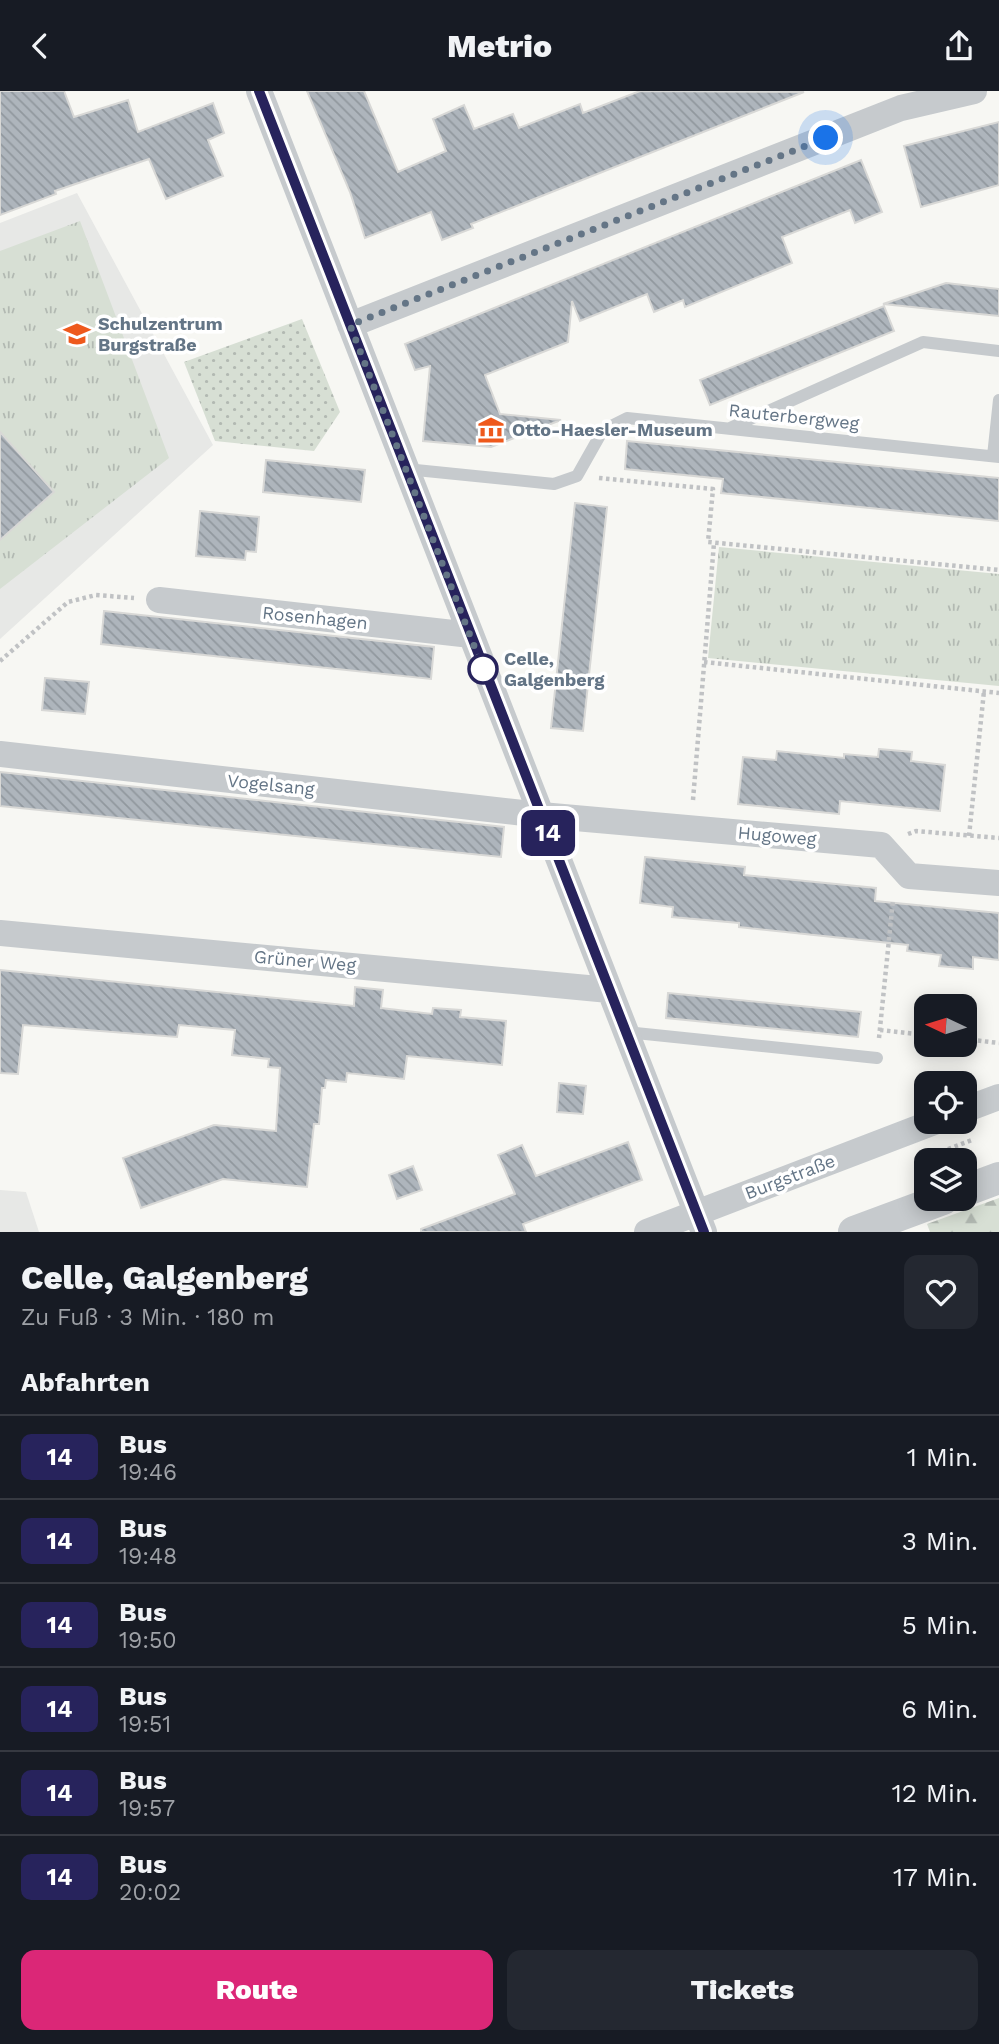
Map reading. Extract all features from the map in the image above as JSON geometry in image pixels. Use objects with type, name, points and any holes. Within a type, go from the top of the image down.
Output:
[{"type":"street","points":[[259,91],[700,1223]]},
{"type":"street","points":[[350,325],[901,108],[974,91]]},
{"type":"street","name":"Rosenhagen","points":[[159,600],[471,635]]},
{"type":"street","name":"Vogelsang","points":[[0,754],[541,815]]},
{"type":"street","name":"Hugoweg","points":[[541,815],[881,845]]},
{"type":"street","points":[[881,845],[909,876],[999,883]]},
{"type":"street","name":"Grüner Weg","points":[[0,933],[609,990]]},
{"type":"street","points":[[977,1105],[999,1097]]},
{"type":"street","name":"Burgstraße","points":[[647,1232],[700,1223],[914,1131]]},
{"type":"street","points":[[977,1186],[999,1178]]},
{"type":"street","points":[[855,1232],[914,1210]]},
{"type":"lane","points":[[730,428],[923,342],[999,351]]},
{"type":"lane","points":[[996,457],[999,400]]},
{"type":"lane","name":"Rauterbergweg","points":[[577,476],[603,430],[627,418],[996,457]]},
{"type":"lane","points":[[406,469],[554,484],[577,476]]},
{"type":"lane","points":[[625,1032],[877,1058]]},
{"type":"path","points":[[577,476],[713,489],[708,542],[999,570]]},
{"type":"path","points":[[691,828],[714,543]]},
{"type":"path","points":[[0,661],[68,602],[96,595],[159,600]]},
{"type":"path","points":[[704,662],[999,692]]},
{"type":"path","points":[[969,836],[984,691]]},
{"type":"path","points":[[881,845],[916,831],[999,838]]},
{"type":"path","points":[[877,1058],[895,888]]},
{"type":"path","points":[[880,1030],[914,1034]]},
{"type":"path","points":[[977,1040],[999,1043]]},
{"type":"shaded area","name":"Schulzentrum Burgstraße","points":[[77,193],[213,445],[0,639],[0,223]]},
{"type":"shaded area","points":[[0,1190],[26,1192],[39,1232],[0,1232]]},
{"type":"green space","name":"Schulzentrum Burgstraße","points":[[80,221],[169,458],[0,589],[0,251]]},
{"type":"green space","points":[[302,319],[340,412],[314,451],[215,441],[184,362]]},
{"type":"green space","points":[[719,547],[999,574],[999,686],[708,658]]},
{"type":"green space","points":[[999,1198],[999,1232],[930,1232],[927,1224],[963,1211],[977,1211],[977,1206]]},
{"type":"building","points":[[0,91],[64,91],[74,117],[128,100],[138,132],[213,103],[224,133],[208,140],[223,176],[166,199],[149,159],[55,191],[56,194],[0,215]]},
{"type":"building","points":[[307,91],[364,91],[398,172],[446,151],[433,119],[464,105],[474,129],[513,114],[519,128],[580,104],[583,113],[640,91],[804,92],[471,224],[473,228],[442,240],[431,212],[365,238],[350,192]]},
{"type":"building","points":[[999,122],[999,185],[921,207],[904,146]]},
{"type":"building","points":[[861,160],[882,212],[855,223],[850,210],[782,237],[792,263],[685,307],[683,300],[654,312],[647,294],[580,321],[572,301],[568,342],[485,375],[500,414],[561,420],[491,447],[423,441],[430,366],[415,370],[405,344]]},
{"type":"building","points":[[946,283],[999,289],[999,316],[883,304]]},
{"type":"building","points":[[884,306],[894,331],[710,405],[700,380]]},
{"type":"building","points":[[0,432],[54,492],[0,540]]},
{"type":"building","points":[[627,441],[999,478],[999,521],[721,493],[723,479],[625,469]]},
{"type":"building","points":[[266,460],[365,470],[361,502],[263,492]]},
{"type":"building","points":[[575,503],[607,507],[583,731],[551,728]]},
{"type":"building","points":[[200,511],[259,517],[256,552],[246,551],[245,560],[196,556]]},
{"type":"building","points":[[104,611],[434,647],[431,679],[101,644]]},
{"type":"building","points":[[45,678],[89,682],[85,714],[42,710]]},
{"type":"building","points":[[879,749],[912,752],[911,761],[945,765],[940,811],[840,801],[839,814],[738,804],[743,757],[776,760],[777,751],[844,758],[844,754],[878,757]]},
{"type":"building","points":[[0,772],[504,827],[501,857],[0,806]]},
{"type":"building","points":[[645,857],[745,867],[744,875],[876,888],[875,901],[999,913],[999,960],[973,957],[973,969],[939,966],[941,955],[907,951],[908,945],[672,917],[673,907],[640,903]]},
{"type":"building","points":[[0,970],[354,1006],[355,987],[383,990],[381,1008],[432,1014],[433,1008],[461,1010],[460,1017],[506,1021],[502,1065],[407,1056],[404,1079],[347,1073],[346,1082],[326,1080],[325,1088],[322,1088],[319,1124],[314,1124],[307,1187],[223,1179],[141,1208],[123,1158],[214,1125],[276,1131],[280,1068],[268,1067],[269,1059],[232,1055],[235,1030],[179,1025],[177,1037],[23,1025],[18,1074],[0,1073]]},
{"type":"building","points":[[668,993],[861,1012],[858,1037],[666,1018]]},
{"type":"building","points":[[559,1083],[586,1086],[583,1114],[557,1112]]},
{"type":"building","points":[[628,1142],[642,1180],[523,1224],[526,1232],[421,1232],[421,1229],[515,1194],[498,1155],[522,1145],[536,1176]]},
{"type":"building","points":[[413,1166],[422,1190],[397,1199],[389,1175]]},
{"type":"bus line","name":"14","points":[[259,91],[704,1232]]},
{"type":"place","name":"Schulzentrum Burgstraße","points":[[77,334]]},
{"type":"place","name":"Otto-Haesler-Museum","points":[[491,430]]},
{"type":"place","name":"Celle, Galgenberg","points":[[483,669]]},
{"type":"route","points":[[483,669],[350,325],[826,138]]}]
